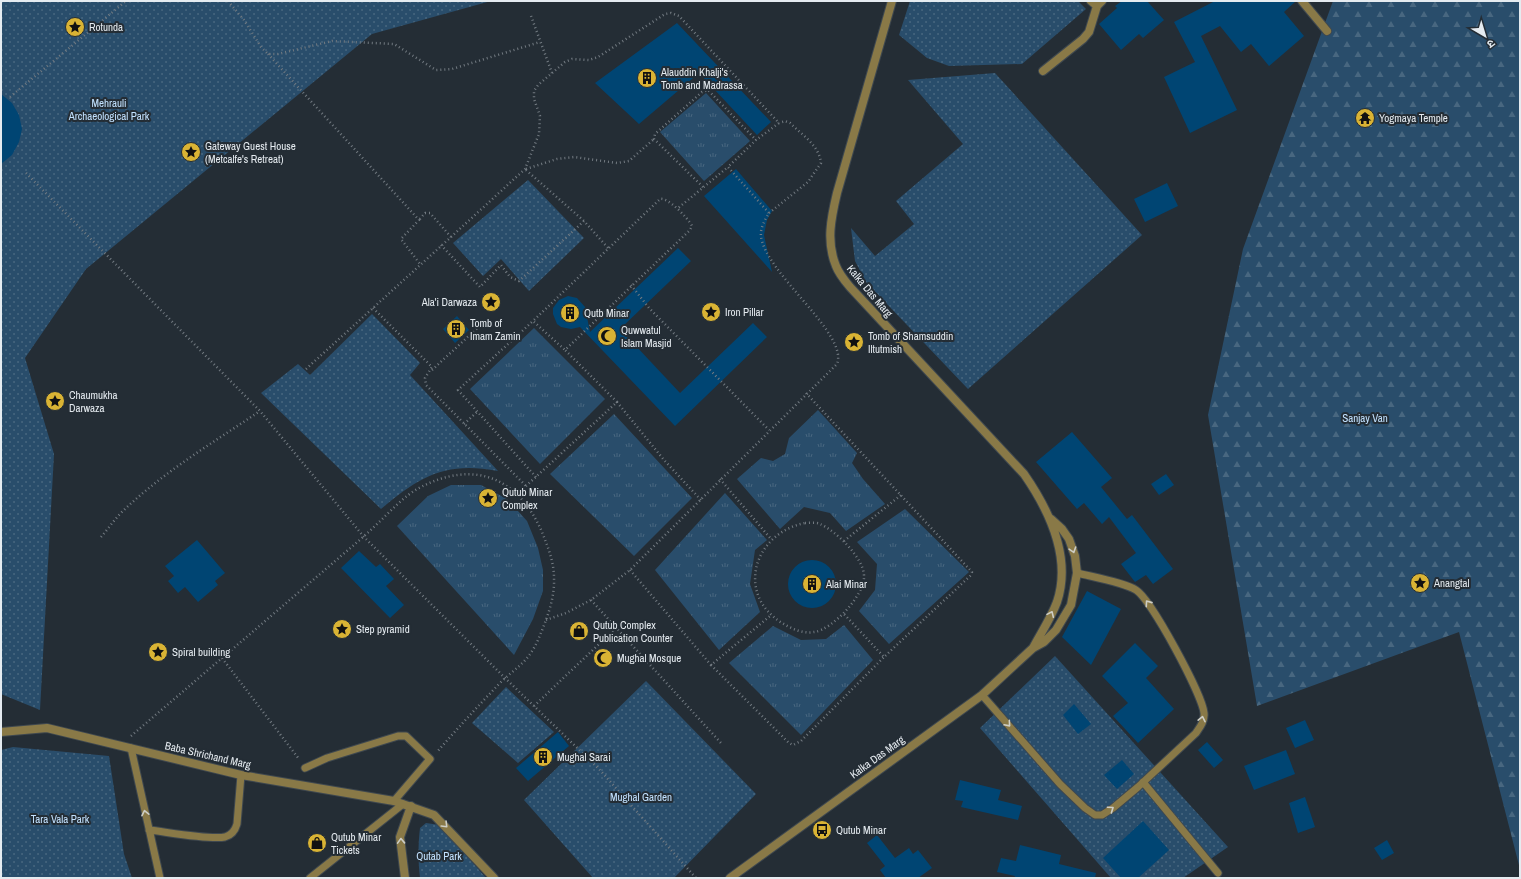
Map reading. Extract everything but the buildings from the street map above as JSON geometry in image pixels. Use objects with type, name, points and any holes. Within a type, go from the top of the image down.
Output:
[{"type":"street","name":"Kalka Das Marg","points":[[892,1],[837,192],[831,220],[830,242],[836,267],[850,287],[1024,474],[1036,491],[1050,518],[1060,558],[1060,585],[1057,602],[1033,648]]},
{"type":"street","points":[[1302,1],[1327,31]]},
{"type":"street","points":[[1043,71],[1083,39],[1089,32],[1097,3]]},
{"type":"street","name":"Kalka Das Marg","points":[[730,878],[982,695],[1033,648],[1044,642],[1056,630],[1071,606],[1077,573],[1075,556],[1069,539],[1062,529],[1050,518]]},
{"type":"street","name":"Baba Shrichand Marg","points":[[2,730],[48,728],[241,775],[394,800],[434,815],[494,878]]},
{"type":"street","points":[[405,878],[400,837],[407,805]]},
{"type":"lane","points":[[982,695],[1060,784],[1085,808],[1095,815],[1102,815],[1113,808],[1196,733],[1203,722],[1204,713],[1195,688],[1152,609],[1142,595],[1136,590],[1127,586],[1077,573]]},
{"type":"lane","points":[[305,768],[327,758],[402,735],[410,738],[430,759],[394,800]]},
{"type":"lane","points":[[131,748],[160,878]]},
{"type":"lane","points":[[149,830],[218,838],[230,835],[235,831],[237,824],[241,775]]},
{"type":"lane","points":[[1143,782],[1218,873]]},
{"type":"lane","points":[[310,878],[407,805]]},
{"type":"path","points":[[10,97],[126,1]]},
{"type":"path","points":[[228,1],[244,20],[261,47],[419,220]]},
{"type":"path","points":[[526,169],[539,134],[540,116],[534,99],[534,91],[538,85],[565,62],[572,58],[589,60],[598,57],[665,14],[676,14],[779,123]]},
{"type":"path","points":[[531,16],[552,73]]},
{"type":"path","points":[[268,54],[278,54],[332,41],[394,44],[436,70],[452,69],[540,42]]},
{"type":"path","points":[[306,369],[526,169],[557,159],[574,157],[612,163],[628,161],[654,139],[655,134],[702,92],[708,90],[756,140]]},
{"type":"path","points":[[546,620],[566,613],[591,600],[630,570],[806,393],[837,364],[839,358],[838,351],[820,319],[778,271],[764,248],[761,235],[763,222],[769,213],[808,182],[821,164],[818,151],[790,123],[786,121],[779,123],[756,140],[677,209]]},
{"type":"path","points":[[654,139],[703,187]]},
{"type":"path","points":[[728,166],[769,213]]},
{"type":"path","points":[[526,169],[584,221],[608,248]]},
{"type":"path","points":[[26,173],[260,412],[364,537],[505,678],[599,769],[696,878]]},
{"type":"path","points":[[536,477],[458,390],[533,321],[660,199],[667,200],[689,220],[692,226],[690,230],[564,350]]},
{"type":"path","points":[[420,264],[401,239],[426,213],[430,213],[451,237]]},
{"type":"path","points":[[441,245],[480,287],[501,266],[510,277],[519,281],[584,221]]},
{"type":"path","points":[[631,285],[650,308],[769,430]]},
{"type":"path","points":[[374,308],[429,364],[432,370]]},
{"type":"path","points":[[533,321],[617,402],[664,460],[701,500]]},
{"type":"path","points":[[484,322],[432,370],[425,378],[425,382],[464,424],[526,486]]},
{"type":"path","points":[[630,570],[711,665],[793,746],[801,741],[884,657],[970,576],[972,572],[806,393]]},
{"type":"path","points":[[519,496],[526,486],[617,402]]},
{"type":"path","points":[[101,538],[123,510],[149,487],[194,454],[260,412]]},
{"type":"path","points":[[464,424],[477,412]]},
{"type":"path","points":[[120,745],[364,537],[404,498],[420,488],[457,475],[479,474],[495,478],[509,486],[534,514],[552,557],[554,579],[552,600],[546,620],[525,663],[505,678],[464,720],[430,759]]},
{"type":"path","points":[[720,479],[771,539]]},
{"type":"path","points":[[844,541],[901,495]]},
{"type":"path","points":[[805,523],[818,523],[827,527],[844,541],[862,567],[865,576],[862,587],[844,614],[826,628],[815,632],[796,630],[770,616],[762,605],[757,592],[755,571],[760,555],[771,539],[791,526],[805,523]]},
{"type":"path","points":[[591,600],[720,743]]},
{"type":"path","points":[[844,614],[884,657]]},
{"type":"path","points":[[711,665],[770,616]]},
{"type":"path","points":[[534,706],[616,628]]},
{"type":"path","points":[[222,658],[305,768]]},
{"type":"green space","name":"Mehrauli Archaeological Park","points":[[1,1],[491,1],[372,34],[86,269],[25,358],[54,454],[40,710],[1,694]]},
{"type":"green space","points":[[910,1],[1078,1],[1086,9],[1022,64],[949,66],[927,58],[899,35]]},
{"type":"green space","name":"Sanjay Van","points":[[1333,1],[1520,1],[1520,869],[1459,632],[1257,706],[1208,415],[1243,249]]},
{"type":"green space","points":[[995,73],[1142,235],[968,389],[866,282],[855,261],[851,228],[875,256],[914,224],[896,201],[963,144],[908,80]]},
{"type":"green space","points":[[706,93],[750,141],[704,181],[660,132]]},
{"type":"green space","points":[[528,180],[584,238],[529,291],[501,259],[483,276],[453,243]]},
{"type":"green space","points":[[372,314],[420,363],[410,375],[498,471],[480,468],[463,468],[435,474],[408,488],[381,509],[261,393],[298,364],[310,375]]},
{"type":"green space","points":[[534,328],[605,399],[540,464],[470,389]]},
{"type":"green space","points":[[818,410],[857,453],[852,463],[863,479],[885,504],[846,531],[830,513],[804,507],[780,529],[737,479],[761,458],[773,461],[785,454],[789,438]]},
{"type":"green space","points":[[614,414],[692,498],[634,556],[550,474]]},
{"type":"green space","points":[[451,485],[481,485],[507,499],[527,521],[538,548],[543,570],[543,591],[533,619],[514,655],[397,526],[428,496]]},
{"type":"green space","points":[[725,493],[767,540],[755,550],[750,584],[760,612],[719,650],[655,570]]},
{"type":"green space","points":[[905,509],[969,572],[889,644],[859,611],[875,590],[877,564],[857,542]]},
{"type":"green space","points":[[844,625],[873,660],[801,735],[729,663],[773,626],[801,640],[826,639]]},
{"type":"green space","points":[[1055,656],[1228,847],[1183,878],[1111,878],[980,728]]},
{"type":"green space","name":"Mughal Garden","points":[[646,681],[756,794],[674,878],[593,878],[524,800]]},
{"type":"green space","points":[[506,687],[554,732],[518,763],[472,723]]},
{"type":"green space","name":"Tara Vala Park","points":[[13,747],[109,756],[124,854],[132,878],[1,878],[1,750]]},
{"type":"green space","name":"Qutab Park","points":[[426,823],[440,825],[486,878],[420,878],[418,853],[420,828]]},
{"type":"place","name":"Rotunda","points":[[75,27]]},
{"type":"place","name":"Alauddin Khalji's Tomb and Madrassa","points":[[647,78]]},
{"type":"place","name":"Yogmaya Temple","points":[[1365,118]]},
{"type":"place","name":"Gateway Guest House (Metcalfe's Retreat)","points":[[191,152]]},
{"type":"place","name":"Ala'i Darwaza","points":[[491,302]]},
{"type":"place","name":"Iron Pillar","points":[[711,312]]},
{"type":"place","name":"Qutb Minar","points":[[570,313]]},
{"type":"place","name":"Tomb of Imam Zamin","points":[[456,329]]},
{"type":"place","name":"Quwwatul Islam Masjid","points":[[607,336]]},
{"type":"place","name":"Tomb of Shamsuddin Iltutmish","points":[[854,342]]},
{"type":"place","name":"Chaumukha Darwaza","points":[[55,401]]},
{"type":"place","name":"Qutub Minar Complex","points":[[488,498]]},
{"type":"place","name":"Anangtal","points":[[1420,583]]},
{"type":"place","name":"Alai Minar","points":[[812,584]]},
{"type":"place","name":"Step pyramid","points":[[342,629]]},
{"type":"place","name":"Qutub Complex Publication Counter","points":[[579,631]]},
{"type":"place","name":"Spiral building","points":[[158,652]]},
{"type":"place","name":"Mughal Mosque","points":[[603,658]]},
{"type":"place","name":"Mughal Sarai","points":[[543,757]]},
{"type":"place","name":"Qutub Minar","points":[[822,830]]},
{"type":"place","name":"Qutub Minar Tickets","points":[[317,843]]}]
